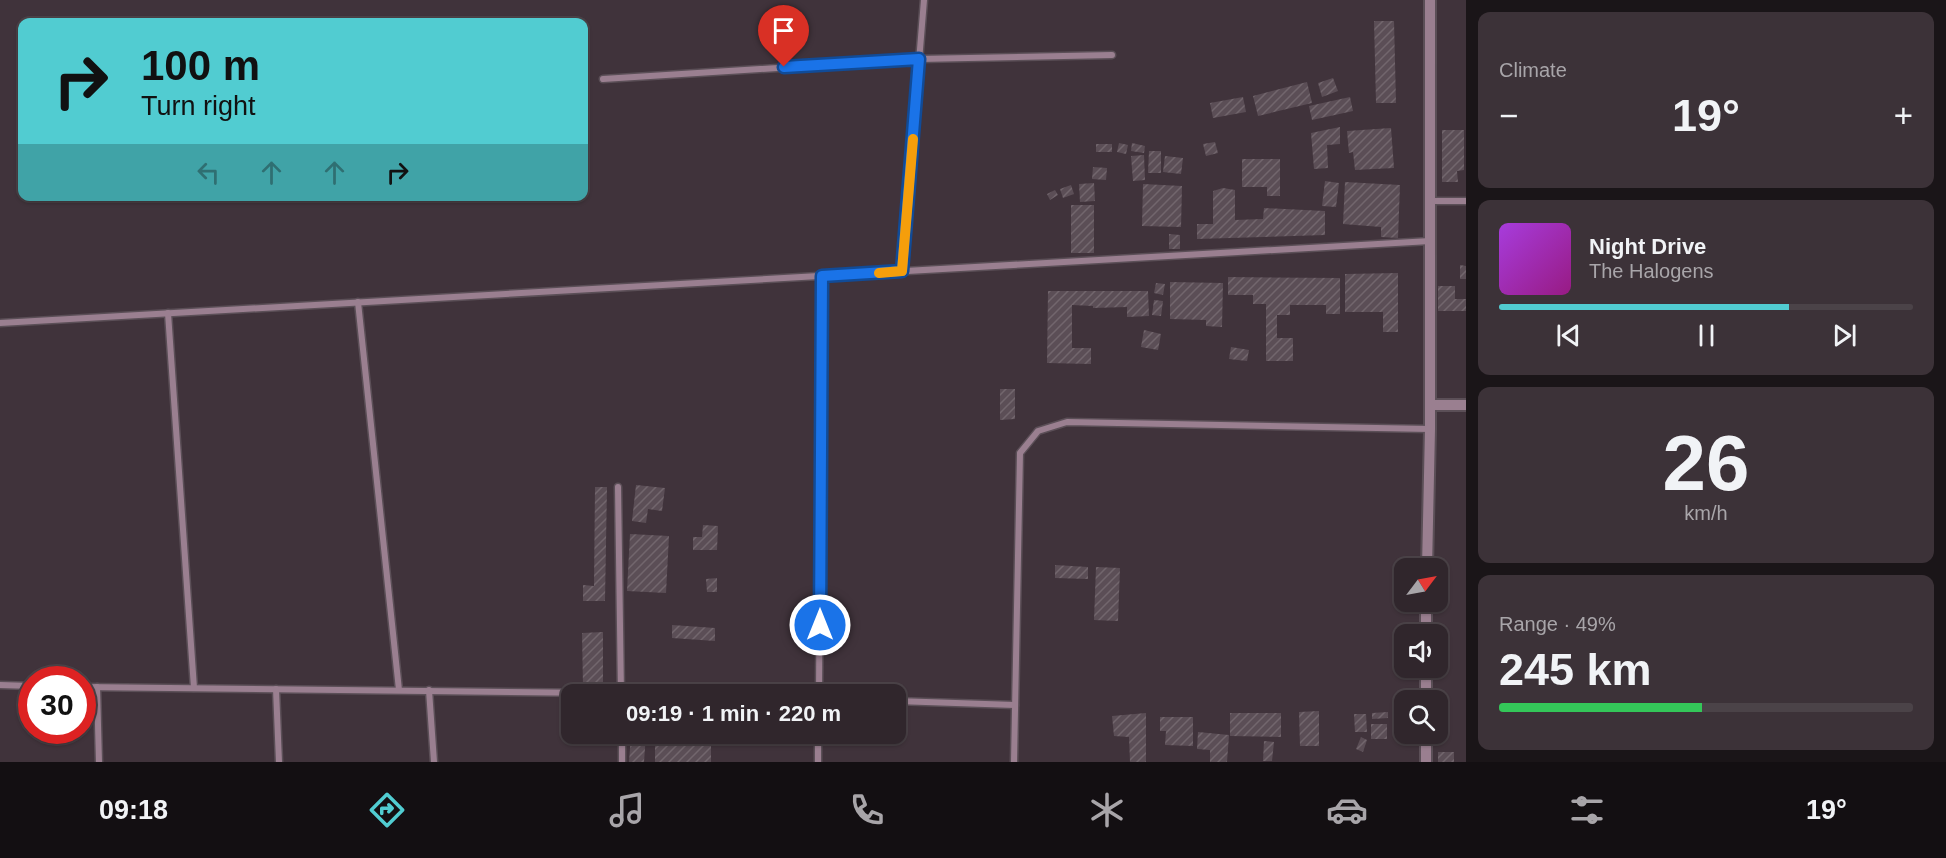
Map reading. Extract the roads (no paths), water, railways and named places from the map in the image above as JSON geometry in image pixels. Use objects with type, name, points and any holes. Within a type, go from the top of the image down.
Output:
[{"type":"street","points":[[902,271],[924,0]]},
{"type":"street","points":[[1427,558],[1430,429],[1430,0]]},
{"type":"street","points":[[603,79],[919,59],[1112,55]]},
{"type":"street","points":[[1430,201],[1466,201]]},
{"type":"street","points":[[0,323],[1430,241]]},
{"type":"street","points":[[819,684],[822,276]]},
{"type":"street","points":[[358,302],[399,690]]},
{"type":"street","points":[[168,313],[194,688]]},
{"type":"street","points":[[1430,405],[1466,405]]},
{"type":"street","points":[[1014,762],[1020,453],[1038,431],[1066,423],[1430,429]]},
{"type":"street","points":[[618,487],[621,684]]},
{"type":"street","points":[[0,685],[18,686]]},
{"type":"street","points":[[99,762],[97,687],[561,692]]},
{"type":"street","points":[[276,689],[279,762]]},
{"type":"street","points":[[429,690],[434,762]]},
{"type":"street","points":[[906,701],[1015,705]]},
{"type":"street","points":[[622,744],[622,762]]},
{"type":"street","points":[[818,744],[818,762]]},
{"type":"street","points":[[1426,744],[1426,762]]}]
